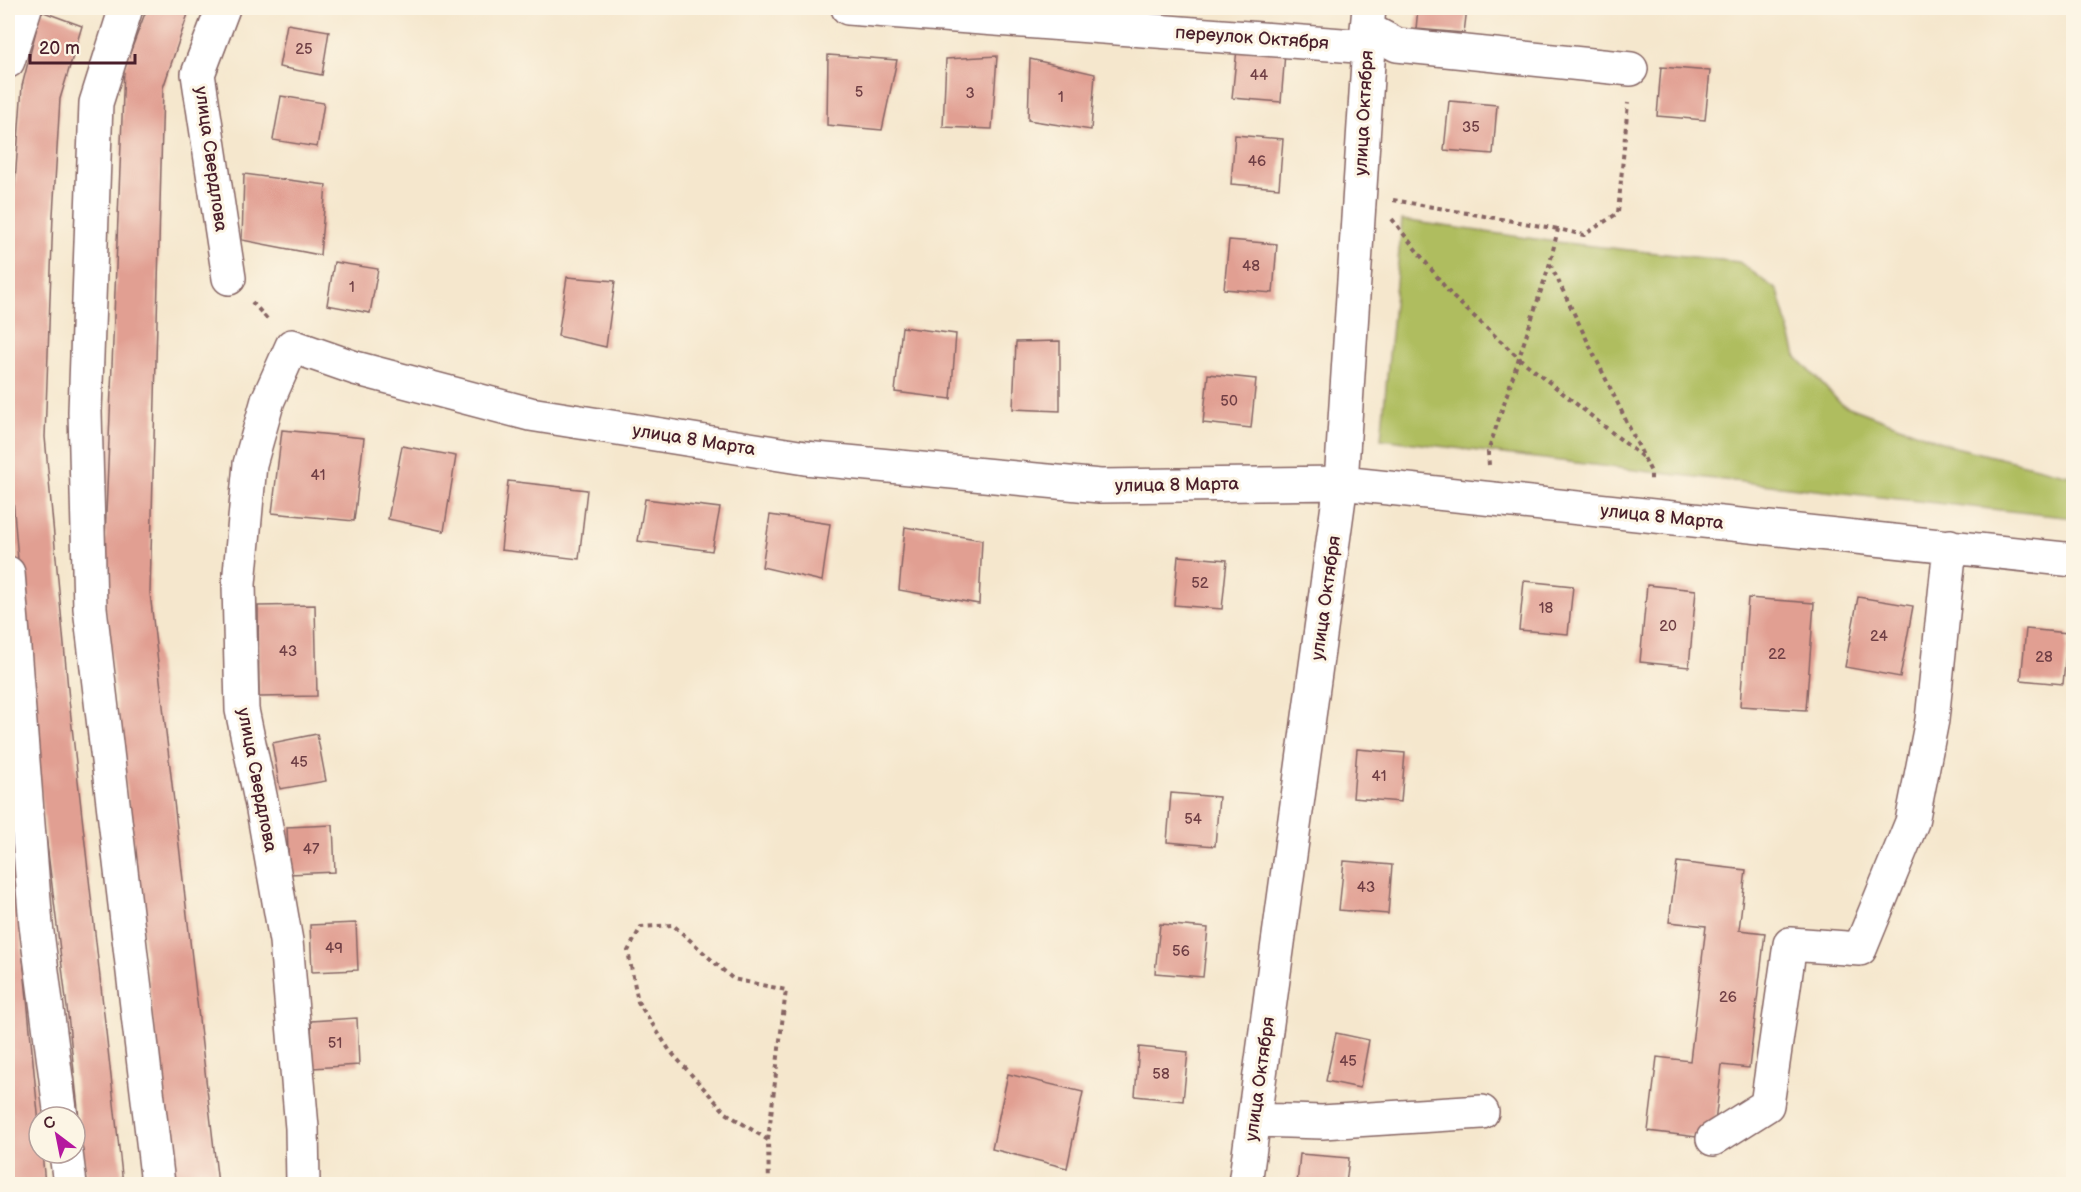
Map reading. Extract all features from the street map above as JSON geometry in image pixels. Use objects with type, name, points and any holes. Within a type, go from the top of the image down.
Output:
[{"type":"street","points":[[8,61],[25,8]]},
{"type":"street","points":[[126,8],[96,103],[85,412],[90,608],[158,1185]]},
{"type":"street","name":"улица Свердлова","points":[[223,8],[198,74],[229,278]]},
{"type":"street","name":"переулок Октября","points":[[848,8],[1368,28]]},
{"type":"street","points":[[1368,28],[1397,45],[1631,69]]},
{"type":"street","name":"улица Октября","points":[[1245,1185],[1341,483],[1368,28]]},
{"type":"street","name":"улица Свердлова","points":[[292,346],[268,400],[250,464],[239,584],[242,710],[263,810],[286,940],[302,1128],[303,1185]]},
{"type":"street","name":"улица 8 Марта","points":[[292,346],[355,368],[531,414],[805,458],[1100,486],[1341,483],[2073,560]]},
{"type":"street","points":[[1713,1139],[1767,1105],[1790,944],[1860,949],[1890,878],[1912,822],[1932,720],[1950,546]]},
{"type":"street","points":[[8,573],[36,925],[60,1105]]},
{"type":"street","points":[[1254,1119],[1322,1122],[1482,1112]]},
{"type":"street","points":[[68,1165],[70,1185]]},
{"type":"path","points":[[1391,200],[1558,229],[1584,236],[1618,213],[1631,69]]},
{"type":"path","points":[[1390,215],[1452,296],[1519,358],[1645,459]]},
{"type":"path","points":[[1490,475],[1488,452],[1550,263],[1558,229]]},
{"type":"path","points":[[1550,263],[1651,472],[1651,491]]},
{"type":"path","points":[[229,278],[292,346]]},
{"type":"path","points":[[768,1140],[726,1113],[670,1051],[638,1002],[628,951],[641,927],[673,925],[734,979],[786,990],[768,1140],[769,1185]]},
{"type":"green space","points":[[1402,220],[1556,242],[1739,262],[1778,291],[1796,356],[1841,404],[1955,447],[2073,476],[2073,518],[1651,472],[1381,439]]},
{"type":"building","points":[[147,8],[190,8],[163,88],[150,593],[218,1184],[172,1184],[103,588],[124,69]]},
{"type":"building","points":[[1418,8],[1467,8],[1464,33],[1416,29]]},
{"type":"building","points":[[41,11],[82,26],[60,99],[53,215],[45,437],[69,700],[123,1184],[86,1184],[84,1165],[87,1165],[87,1105],[78,1105],[30,705],[8,439],[13,209],[22,86]]},
{"type":"building","points":[[287,24],[329,31],[322,75],[279,67]]},
{"type":"building","points":[[1237,49],[1285,53],[1281,102],[1232,98]]},
{"type":"building","points":[[828,55],[897,60],[882,130],[827,125]]},
{"type":"building","points":[[997,56],[992,129],[943,127],[946,59]]},
{"type":"building","points":[[1030,59],[1095,74],[1091,130],[1028,120]]},
{"type":"building","points":[[1661,67],[1710,71],[1705,120],[1657,116]]},
{"type":"building","points":[[281,96],[324,103],[317,147],[273,140]]},
{"type":"building","points":[[1449,101],[1497,105],[1493,154],[1444,150]]},
{"type":"building","points":[[1235,135],[1283,139],[1279,188],[1231,184]]},
{"type":"building","points":[[244,174],[326,185],[320,255],[242,240]]},
{"type":"building","points":[[1229,240],[1277,244],[1273,293],[1224,289]]},
{"type":"building","points":[[334,262],[378,269],[370,313],[327,305]]},
{"type":"building","points":[[567,277],[615,281],[606,347],[558,336]]},
{"type":"building","points":[[902,327],[956,334],[951,399],[895,392]]},
{"type":"building","points":[[1060,341],[1060,411],[1013,409],[1016,342]]},
{"type":"building","points":[[1208,374],[1256,379],[1251,428],[1203,423]]},
{"type":"building","points":[[282,430],[364,438],[354,521],[272,513]]},
{"type":"building","points":[[402,446],[456,456],[444,531],[388,519]]},
{"type":"building","points":[[508,481],[587,490],[579,559],[501,550]]},
{"type":"building","points":[[645,499],[720,508],[712,551],[638,541]]},
{"type":"building","points":[[770,515],[830,524],[822,581],[762,567]]},
{"type":"building","points":[[905,527],[982,540],[979,604],[899,590]]},
{"type":"building","points":[[1178,556],[1227,560],[1222,609],[1174,605]]},
{"type":"building","points":[[1524,581],[1573,586],[1568,634],[1519,630]]},
{"type":"building","points":[[1647,585],[1696,590],[1689,667],[1640,662]]},
{"type":"building","points":[[1858,597],[1913,606],[1900,677],[1845,667]]},
{"type":"building","points":[[1748,598],[1814,603],[1806,710],[1740,706]]},
{"type":"building","points":[[315,605],[317,696],[259,697],[258,606]]},
{"type":"building","points":[[2026,629],[2068,633],[2063,684],[2021,680]]},
{"type":"building","points":[[317,734],[326,781],[280,789],[272,743]]},
{"type":"building","points":[[1357,749],[1405,753],[1401,802],[1353,798]]},
{"type":"building","points":[[1171,793],[1219,797],[1215,846],[1167,842]]},
{"type":"building","points":[[333,825],[335,872],[289,874],[287,827]]},
{"type":"building","points":[[8,832],[11,832],[37,1105],[27,1105],[27,1165],[43,1165],[45,1184],[8,1184]]},
{"type":"building","points":[[1344,861],[1392,865],[1388,914],[1339,910]]},
{"type":"building","points":[[1677,862],[1746,870],[1739,930],[1765,933],[1749,1068],[1722,1065],[1713,1139],[1648,1131],[1657,1057],[1690,1061],[1706,926],[1669,922]]},
{"type":"building","points":[[356,923],[358,970],[312,972],[310,925]]},
{"type":"building","points":[[1160,924],[1208,928],[1203,977],[1155,973]]},
{"type":"building","points":[[357,1018],[359,1065],[313,1068],[311,1021]]},
{"type":"building","points":[[1336,1033],[1369,1040],[1360,1088],[1326,1081]]},
{"type":"building","points":[[1139,1047],[1188,1052],[1183,1101],[1135,1096]]},
{"type":"building","points":[[1008,1074],[1083,1092],[1067,1168],[992,1149]]},
{"type":"building","points":[[1300,1154],[1349,1158],[1346,1184],[1297,1184]]}]
